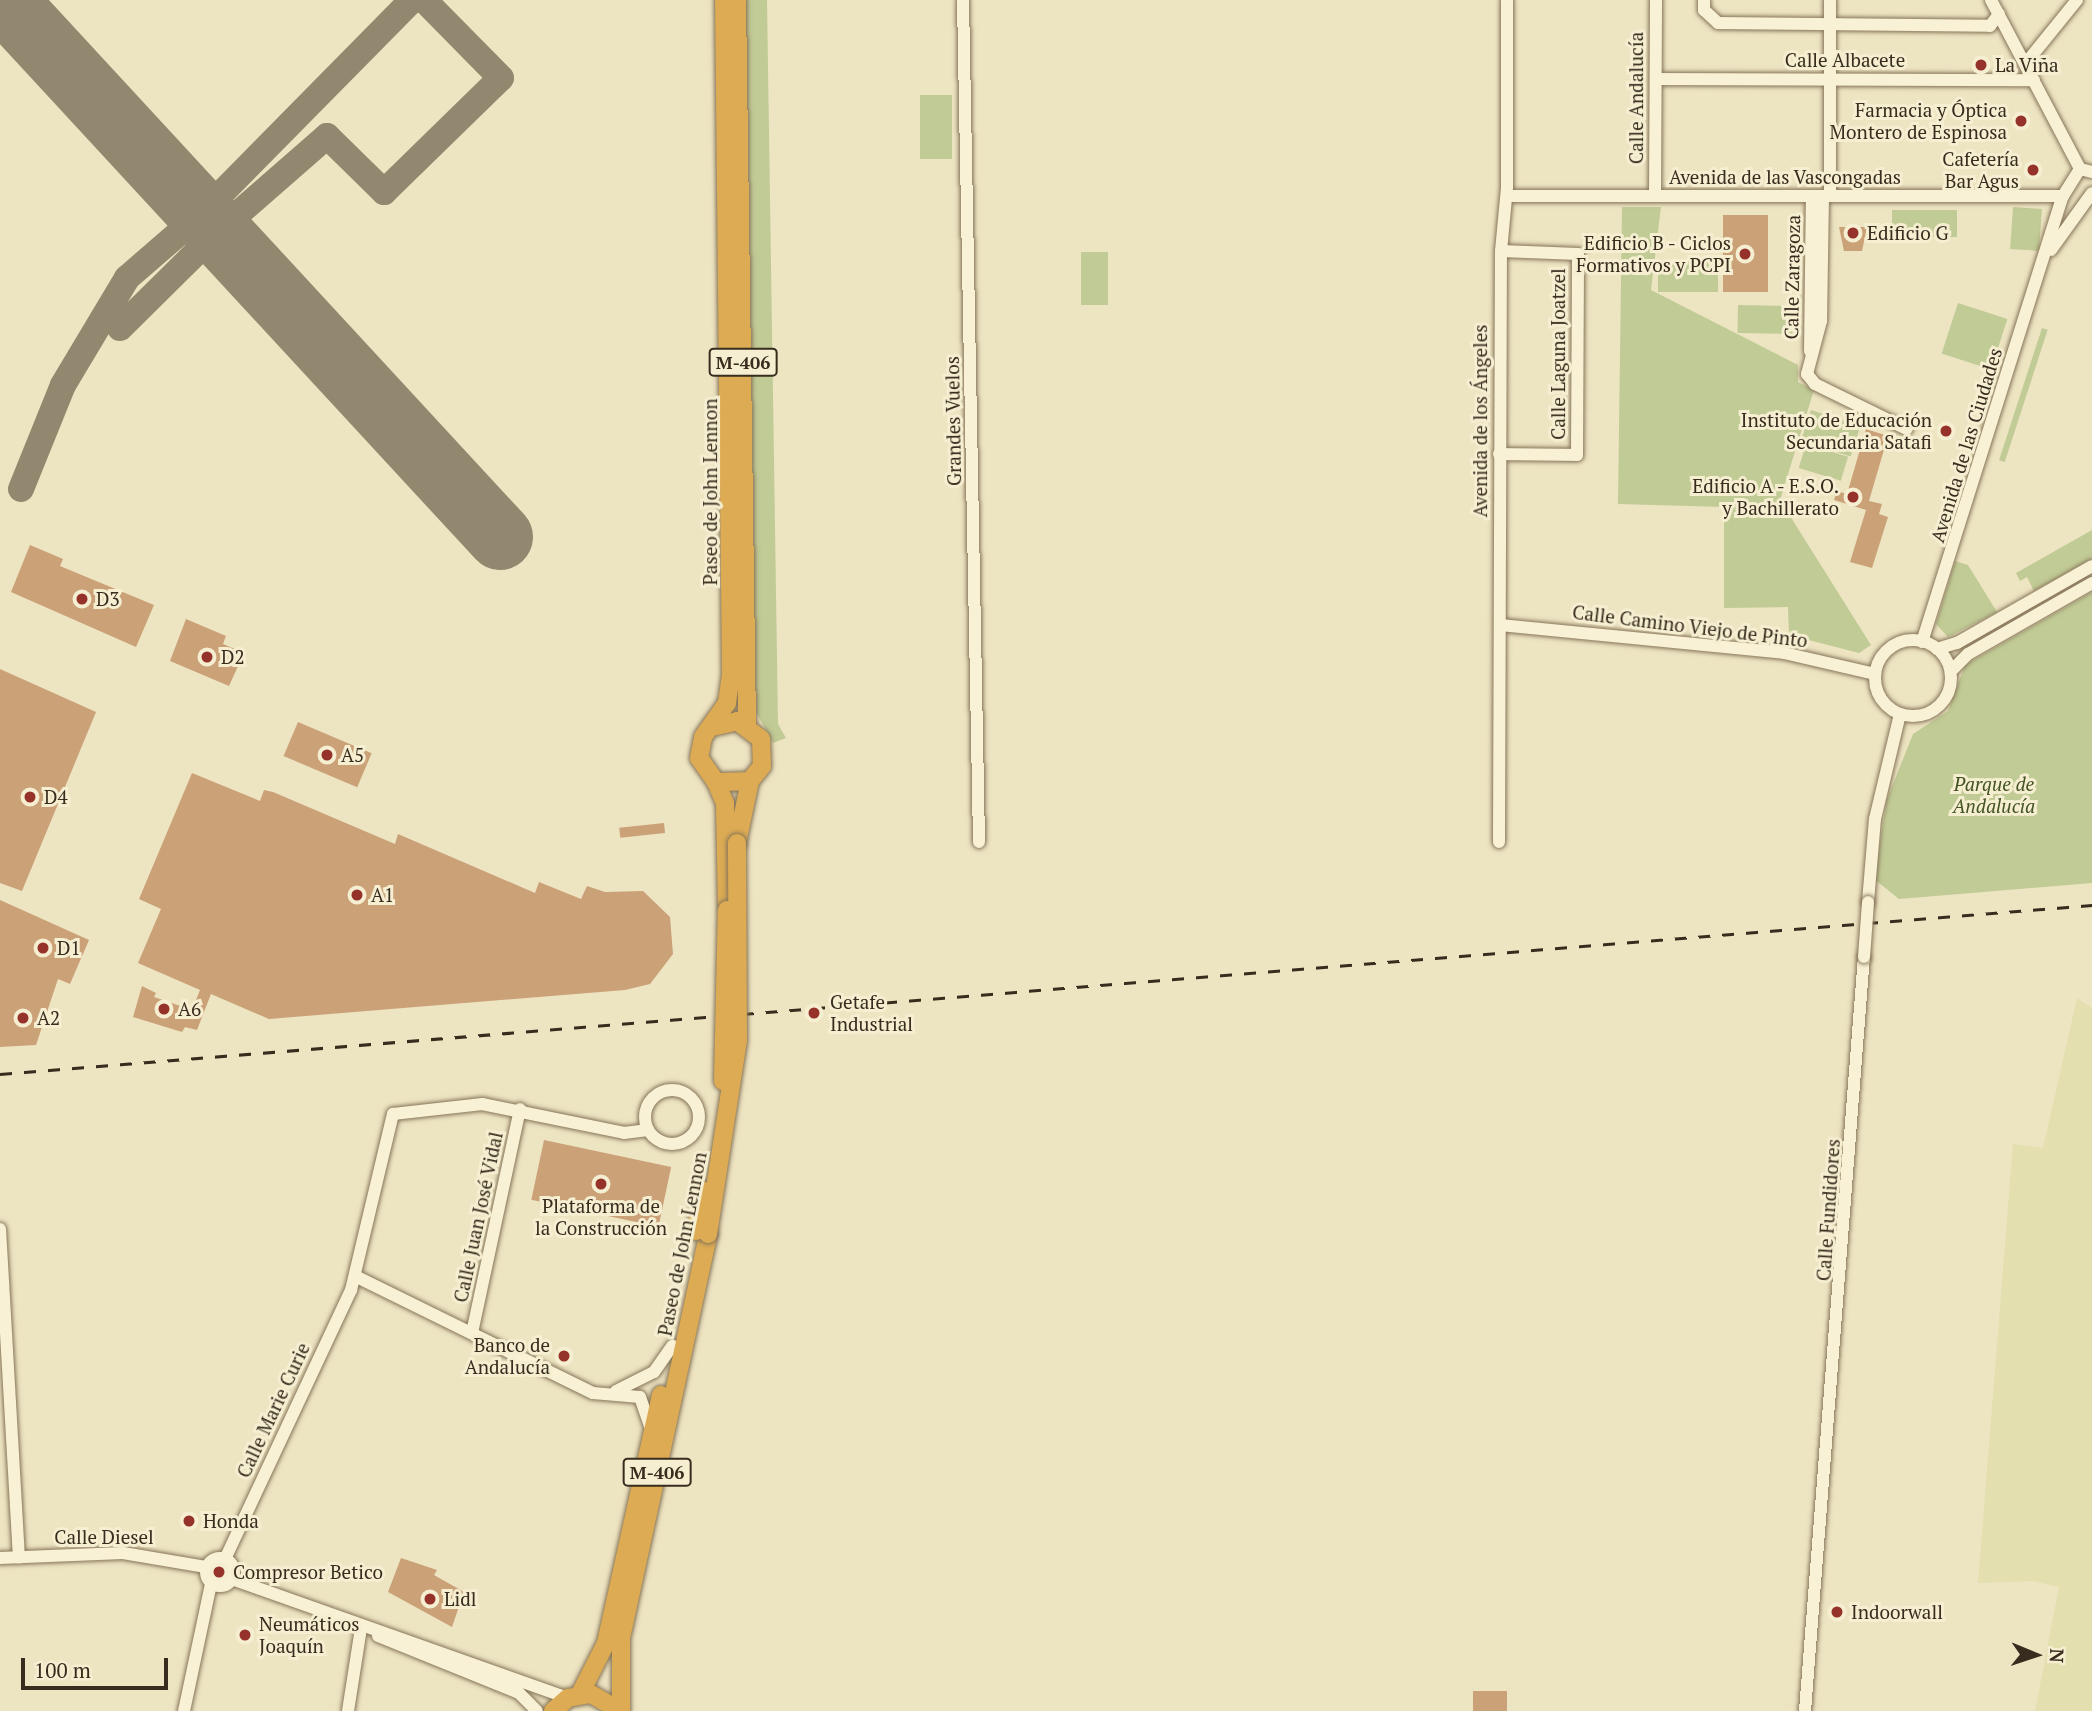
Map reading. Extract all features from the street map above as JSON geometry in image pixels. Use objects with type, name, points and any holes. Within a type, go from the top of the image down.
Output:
[{"type":"highway","name":"Paseo de John Lennon","points":[[712,727],[727,703],[731,675],[724,0]]},
{"type":"highway","name":"Paseo de John Lennon","points":[[737,0],[747,724]]},
{"type":"highway","points":[[712,727],[725,721],[747,724]]},
{"type":"highway","name":"M-406","points":[[747,724],[761,739],[765,754],[750,781]]},
{"type":"highway","name":"M-406","points":[[712,727],[703,737],[699,758],[716,782]]},
{"type":"highway","name":"Paseo de John Lennon","points":[[732,841],[750,781]]},
{"type":"highway","points":[[716,782],[750,781]]},
{"type":"highway","name":"Paseo de John Lennon","points":[[620,1711],[621,1638],[738,1041],[732,841],[724,803],[716,782]]},
{"type":"highway","name":"Paseo de John Lennon","points":[[574,1696],[606,1643],[672,1346],[701,1232]]},
{"type":"highway","name":"M-406","points":[[553,1711],[574,1696],[601,1696],[620,1711]]},
{"type":"street","name":"Grandes Vuelos","points":[[963,0],[979,842]]},
{"type":"street","name":"Avenida de los Ángeles","points":[[1499,842],[1500,251],[1507,195],[1507,0]]},
{"type":"street","name":"Calle Andalucía","points":[[1655,196],[1656,0]]},
{"type":"street","points":[[1704,0],[1704,10],[1718,23],[1990,26],[1999,14]]},
{"type":"street","name":"Calle Zaragoza","points":[[1830,0],[1830,79],[1812,359],[1807,374],[1815,384],[1908,429]]},
{"type":"street","points":[[1992,0],[2034,80],[2087,167]]},
{"type":"street","points":[[2026,64],[2077,0]]},
{"type":"street","name":"Calle Albacete","points":[[1656,79],[2034,80]]},
{"type":"street","name":"Avenida de las Ciudades","points":[[1922,642],[2062,201],[2087,167]]},
{"type":"street","name":"Avenida de las Ciudades","points":[[2045,258],[2092,193]]},
{"type":"street","name":"Avenida de las Vascongadas","points":[[1507,195],[1822,196],[2062,201]]},
{"type":"street","points":[[2062,201],[2075,215]]},
{"type":"street","name":"Calle Laguna Joatzel","points":[[1499,454],[1577,455],[1578,267],[1578,254],[1500,251]]},
{"type":"street","points":[[1937,649],[1957,643],[2092,566]]},
{"type":"street","points":[[1951,671],[1937,649],[1922,642],[1894,645],[1875,674],[1879,696],[1900,714],[1919,717],[1940,706],[1951,671],[1968,654],[2092,583]]},
{"type":"street","name":"Calle Camino Viejo de Pinto","points":[[1500,625],[1784,653],[1875,674]]},
{"type":"street","name":"Calle Fundidores","points":[[1805,1711],[1844,1262],[1875,818],[1900,714]]},
{"type":"street","points":[[520,1109],[624,1133],[648,1130],[662,1142],[680,1143],[694,1132],[697,1106],[677,1090],[660,1093],[648,1105],[648,1130]]},
{"type":"street","name":"Calle Marie Curie","points":[[225,1559],[355,1276],[393,1114],[482,1104],[520,1109]]},
{"type":"street","name":"Calle Juan José Vidal","points":[[472,1333],[520,1109]]},
{"type":"street","points":[[1,1228],[19,1557]]},
{"type":"street","points":[[355,1276],[593,1393],[640,1397],[648,1410],[651,1437]]},
{"type":"street","points":[[610,1394],[654,1372],[672,1346]]},
{"type":"street","name":"Calle Diesel","points":[[0,1558],[124,1553],[206,1567]]},
{"type":"street","points":[[184,1711],[211,1584],[206,1567],[214,1559],[225,1559],[234,1570],[232,1579],[225,1586],[211,1584]]},
{"type":"street","points":[[232,1579],[367,1630],[519,1693],[537,1711]]},
{"type":"street","points":[[367,1630],[574,1696]]},
{"type":"street","points":[[348,1711],[367,1630]]},
{"type":"shaded area","points":[[2077,998],[2092,1008],[2092,1711],[2035,1711],[2059,1587],[2033,1581],[1978,1583],[2013,1144],[2043,1148]]},
{"type":"green space","points":[[744,0],[767,0],[778,724],[786,738],[773,743],[752,705]]},
{"type":"green space","points":[[920,95],[952,95],[952,159],[920,159]]},
{"type":"green space","points":[[1622,207],[1661,207],[1651,290],[1798,365],[1798,382],[1814,390],[1780,500],[1871,645],[1859,653],[1789,635],[1788,607],[1724,608],[1724,507],[1618,504]]},
{"type":"green space","points":[[2013,207],[2042,209],[2039,251],[2010,249]]},
{"type":"green space","points":[[1892,210],[1957,210],[1957,237],[1892,237]]},
{"type":"green space","points":[[1081,252],[1108,252],[1108,305],[1081,305]]},
{"type":"green space","points":[[1658,260],[1718,260],[1718,292],[1658,292]]},
{"type":"green space","points":[[1958,303],[2007,319],[1991,369],[1942,353]]},
{"type":"green space","points":[[1738,305],[1793,306],[1793,334],[1738,333]]},
{"type":"green space","points":[[2042,328],[2048,330],[2005,462],[1999,460]]},
{"type":"green space","points":[[1811,410],[1860,426],[1851,457],[1801,440]]},
{"type":"green space","points":[[1806,444],[1848,457],[1841,481],[1799,468]]},
{"type":"green space","points":[[2092,530],[2092,559],[2034,591],[2027,577],[2020,581],[2016,573]]},
{"type":"green space","points":[[1955,561],[1968,565],[1997,612],[1948,637],[1936,624]]},
{"type":"green space","name":"Parque de Andalucía","points":[[2092,592],[2092,883],[1899,899],[1874,879],[1887,799],[1913,734],[1948,711],[1965,665]]},
{"type":"building","name":"Edificio B - Ciclos Formativos y PCPI","points":[[1723,215],[1768,215],[1768,292],[1723,292]]},
{"type":"building","name":"Edificio G","points":[[1839,227],[1867,227],[1862,251],[1844,251]]},
{"type":"building","name":"Edificio A - E.S.O. y Bachillerato","points":[[1866,429],[1888,436],[1869,501],[1882,504],[1879,514],[1888,517],[1872,568],[1850,562],[1866,510],[1834,500],[1837,491],[1847,494]]},
{"type":"building","name":"D3","points":[[30,545],[63,559],[60,566],[154,605],[136,647],[11,592]]},
{"type":"building","name":"D2","points":[[186,619],[226,636],[223,644],[244,653],[229,686],[170,661]]},
{"type":"building","name":"D4","points":[[0,669],[96,712],[22,891],[0,883]]},
{"type":"building","name":"A5","points":[[298,722],[372,753],[357,787],[284,756]]},
{"type":"building","name":"A1","points":[[192,773],[260,801],[264,790],[273,792],[395,844],[398,834],[535,893],[539,882],[581,899],[587,886],[605,892],[643,891],[670,917],[673,954],[650,984],[625,990],[269,1019],[211,994],[197,1030],[185,1027],[182,1032],[133,1017],[142,986],[156,993],[154,997],[192,1010],[200,990],[138,963],[161,909],[139,899]]},
{"type":"building","points":[[664,823],[665,833],[620,838],[619,828]]},
{"type":"building","points":[[0,900],[89,940],[70,984],[58,979],[36,1045],[0,1047]]},
{"type":"building","name":"Plataforma de la Construcción","points":[[544,1140],[671,1167],[658,1227],[531,1200]]},
{"type":"building","name":"Lidl","points":[[401,1558],[437,1570],[434,1575],[464,1592],[452,1627],[388,1592]]},
{"type":"building","points":[[1473,1691],[1507,1691],[1507,1711],[1473,1711]]},
{"type":"taxiway","points":[[412,0],[201,214],[217,232],[327,136],[384,192],[501,78],[424,0]]},
{"type":"taxiway","points":[[21,489],[63,385],[127,278],[201,214]]},
{"type":"taxiway","points":[[120,328],[217,232]]},
{"type":"runway","points":[[4,0],[500,537]]},
{"type":"railway","points":[[0,1074],[2092,905]]},
{"type":"place","name":"La Viña","points":[[1981,65]]},
{"type":"place","name":"Farmacia y Óptica Montero de Espinosa","points":[[2021,121]]},
{"type":"place","name":"Cafetería Bar Agus","points":[[2033,170]]},
{"type":"place","name":"Edificio G","points":[[1853,233]]},
{"type":"place","name":"Edificio B - Ciclos Formativos y PCPI","points":[[1745,254]]},
{"type":"place","name":"Instituto de Educación Secundaria Satafi","points":[[1946,431]]},
{"type":"place","name":"Edificio A - E.S.O. y Bachillerato","points":[[1853,497]]},
{"type":"place","name":"D3","points":[[82,599]]},
{"type":"place","name":"D2","points":[[207,657]]},
{"type":"place","name":"A5","points":[[327,755]]},
{"type":"place","name":"D4","points":[[30,797]]},
{"type":"place","name":"A1","points":[[357,895]]},
{"type":"place","name":"D1","points":[[43,948]]},
{"type":"place","name":"A6","points":[[164,1009]]},
{"type":"place","name":"Getafe Industrial","points":[[814,1013]]},
{"type":"place","name":"A2","points":[[23,1018]]},
{"type":"place","name":"Plataforma de la Construcción","points":[[601,1184]]},
{"type":"place","name":"Banco de Andalucía","points":[[564,1356]]},
{"type":"place","name":"Honda","points":[[189,1521]]},
{"type":"place","name":"Compresor Betico","points":[[219,1572]]},
{"type":"place","name":"Lidl","points":[[430,1599]]},
{"type":"place","name":"Indoorwall","points":[[1837,1612]]},
{"type":"place","name":"Neumáticos Joaquín","points":[[245,1635]]}]
